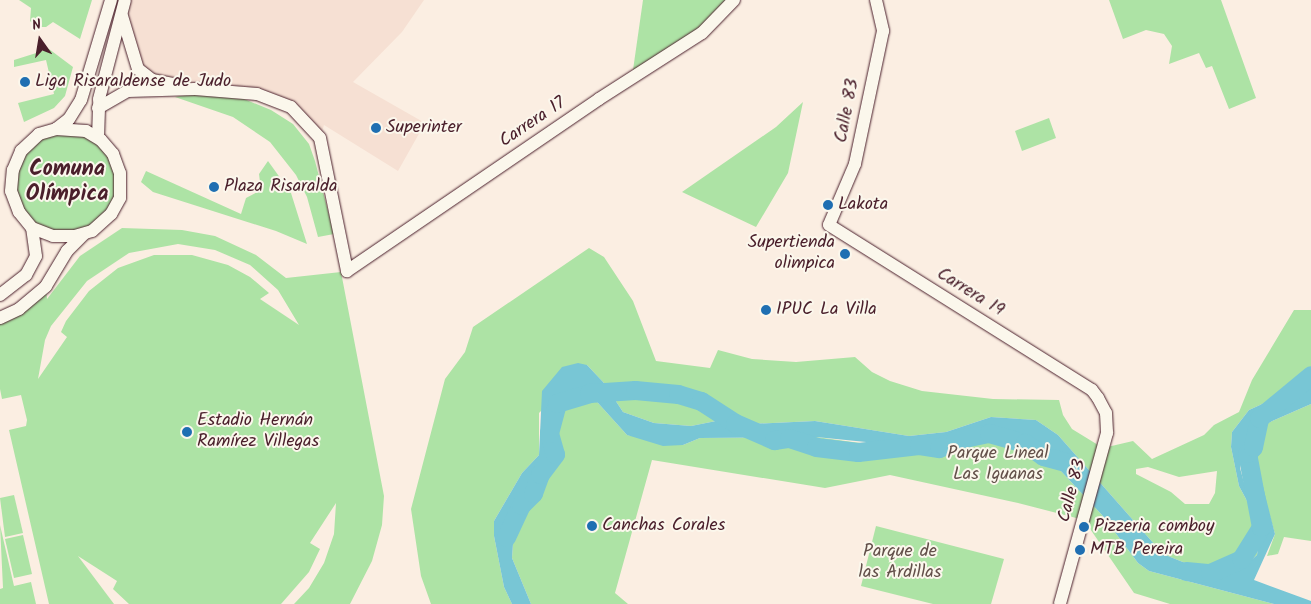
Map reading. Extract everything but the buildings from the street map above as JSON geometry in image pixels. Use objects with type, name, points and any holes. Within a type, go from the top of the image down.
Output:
[{"type":"street","points":[[0,295],[16,284],[33,266],[36,256],[32,228],[14,202],[12,170],[29,142],[56,129],[69,119],[81,100],[111,0]]},
{"type":"street","name":"Carrera 17","points":[[195,88],[273,98],[303,117],[320,138],[347,271],[599,99],[702,33],[734,0]]},
{"type":"street","name":"Calle 83","points":[[829,225],[856,164],[883,31],[876,0]]},
{"type":"street","points":[[98,137],[98,108],[123,6]]},
{"type":"street","points":[[123,6],[133,59],[144,74],[152,80],[195,88]]},
{"type":"street","points":[[98,108],[128,91],[195,88]]},
{"type":"street","points":[[0,318],[19,309],[46,286],[60,260],[84,234],[100,226],[111,214],[121,191],[117,162],[107,144],[98,137],[78,130],[56,129]]},
{"type":"street","name":"Carrera 19","points":[[829,225],[1092,390]]},
{"type":"street","points":[[32,228],[53,236],[84,234]]},
{"type":"street","name":"Calle 83","points":[[1060,604],[1107,433],[1107,419],[1092,390]]},
{"type":"shaded area","points":[[125,0],[424,0],[402,32],[353,82],[425,123],[398,171],[324,125],[320,138],[280,101],[152,80],[138,69]]},
{"type":"green space","points":[[19,0],[92,0],[80,39],[53,22],[46,27],[37,27],[30,21],[31,8]]},
{"type":"green space","points":[[643,0],[734,0],[702,33],[632,77]]},
{"type":"green space","points":[[1109,0],[1221,0],[1256,98],[1229,109],[1212,66],[1206,68],[1199,53],[1169,64],[1172,46],[1164,34],[1146,30],[1123,39]]},
{"type":"green space","points":[[49,49],[73,67],[65,96],[54,108],[24,122],[18,103],[54,94],[46,60],[14,67],[14,60]]},
{"type":"green space","points":[[190,94],[244,99],[271,110],[293,124],[309,144],[334,234],[318,237],[307,197],[296,175],[270,142],[233,117],[175,97]]},
{"type":"green space","points":[[803,102],[788,173],[756,227],[682,192],[776,127]]},
{"type":"green space","points":[[1049,118],[1056,138],[1022,151],[1015,131]]},
{"type":"green space","points":[[50,130],[101,140],[121,182],[100,226],[53,236],[19,212],[14,202],[17,158]]},
{"type":"green space","points":[[268,161],[291,193],[307,244],[276,231],[153,192],[141,182],[146,171],[241,214],[246,198],[261,190],[259,174]]},
{"type":"green space","name":"Estadio Hernán Ramírez Villegas","points":[[122,228],[182,230],[215,236],[256,255],[286,278],[341,272],[384,496],[382,525],[372,561],[350,604],[294,604],[309,588],[324,563],[334,534],[336,503],[310,543],[320,549],[309,572],[281,604],[129,604],[113,589],[117,581],[78,556],[114,604],[49,604],[9,430],[26,426],[27,420],[21,395],[2,399],[0,389],[0,318],[46,286],[47,299],[80,256]],"holes":[[[178,244],[215,250],[250,265],[278,290],[299,325],[260,299],[269,293],[250,277],[228,265],[192,255],[154,255],[118,268],[89,291],[66,321],[61,332],[67,337],[38,379],[45,340],[51,326],[87,281],[129,253]]]},
{"type":"green space","points":[[589,248],[604,257],[633,301],[656,361],[710,368],[718,350],[752,359],[796,362],[855,357],[872,372],[890,381],[922,391],[993,399],[1059,400],[1063,415],[1072,429],[1103,448],[1133,441],[1152,459],[1204,435],[1214,425],[1239,412],[1252,380],[1294,310],[1311,310],[1311,382],[1249,410],[1232,432],[1231,447],[1239,486],[1261,527],[1257,555],[1240,570],[1222,575],[1210,573],[1163,554],[1058,435],[1036,420],[991,417],[946,432],[909,436],[815,421],[750,424],[716,421],[691,426],[654,423],[623,412],[604,383],[587,365],[539,413],[539,455],[522,473],[494,521],[494,536],[504,587],[512,604],[431,604],[421,576],[411,509],[445,379],[465,352],[473,327]],"holes":[[[1148,467],[1179,477],[1217,471],[1215,493],[1209,504],[1185,504],[1171,492],[1136,474],[1136,469]]]},
{"type":"green space","name":"Parque Lineal Las Iguanas","points":[[574,391],[589,393],[627,435],[683,445],[700,438],[816,437],[897,448],[939,448],[975,434],[1005,434],[1045,454],[1102,515],[1138,563],[1149,571],[1274,604],[1170,604],[1134,593],[1084,520],[1018,503],[890,475],[825,488],[652,460],[615,593],[628,604],[531,604],[512,558],[515,516],[561,445],[553,416],[564,395]]},
{"type":"green space","points":[[1311,404],[1311,541],[1284,537],[1278,554],[1267,556],[1275,534],[1254,461],[1254,435],[1261,426]]},
{"type":"green space","points":[[14,495],[23,533],[5,537],[0,498]]},
{"type":"green space","points":[[0,525],[14,586],[31,582],[36,604],[0,604],[0,589],[3,588]]},
{"type":"green space","name":"Parque de las Ardillas","points":[[876,526],[1004,559],[991,604],[933,604],[861,586]]},
{"type":"green space","points":[[23,535],[32,574],[14,578],[5,539]]},
{"type":"water","points":[[578,363],[587,365],[604,383],[623,412],[654,423],[691,426],[716,421],[750,424],[815,421],[909,436],[946,432],[991,417],[1036,420],[1058,435],[1163,554],[1210,573],[1222,575],[1240,570],[1257,555],[1261,527],[1239,486],[1231,447],[1232,432],[1249,410],[1311,382],[1311,404],[1261,426],[1254,435],[1253,447],[1275,534],[1254,580],[1311,601],[1311,604],[1274,604],[1149,571],[1138,563],[1102,515],[1045,454],[1005,434],[975,434],[919,452],[876,443],[816,437],[700,438],[683,445],[663,446],[627,435],[589,393],[574,391],[564,395],[553,415],[561,445],[515,516],[512,558],[531,604],[512,604],[504,587],[494,536],[494,521],[522,473],[539,455],[542,391],[562,367]],"holes":[[[1247,453],[1252,469],[1254,498],[1246,490],[1240,468],[1242,458]]]},
{"type":"waterway","points":[[1186,571],[1210,573],[1241,559],[1261,527],[1247,453],[1253,447],[1259,418],[1311,375]]},
{"type":"waterway","points":[[506,537],[521,505],[533,493],[540,474],[555,454],[549,433],[557,403],[589,393],[635,390],[678,394],[701,401],[735,423],[774,440],[789,438],[816,447],[858,452],[919,445],[939,448],[955,440],[989,433],[1025,443],[1043,456],[1069,463]]},
{"type":"place","name":"Liga Risaraldense de Judo","points":[[25,82]]},
{"type":"place","name":"Superinter","points":[[376,128]]},
{"type":"place","name":"Plaza Risaralda","points":[[214,187]]},
{"type":"place","name":"Lakota","points":[[828,205]]},
{"type":"place","name":"Supertienda olimpica","points":[[845,254]]},
{"type":"place","name":"IPUC La Villa","points":[[766,310]]},
{"type":"place","name":"Estadio Hernán Ramírez Villegas","points":[[187,432]]},
{"type":"place","name":"Canchas Corales","points":[[592,526]]},
{"type":"place","name":"Pizzeria comboy","points":[[1084,527]]},
{"type":"place","name":"MTB Pereira","points":[[1080,550]]},
{"type":"district","name":"Comuna Olímpica","points":[[67,182]]}]
